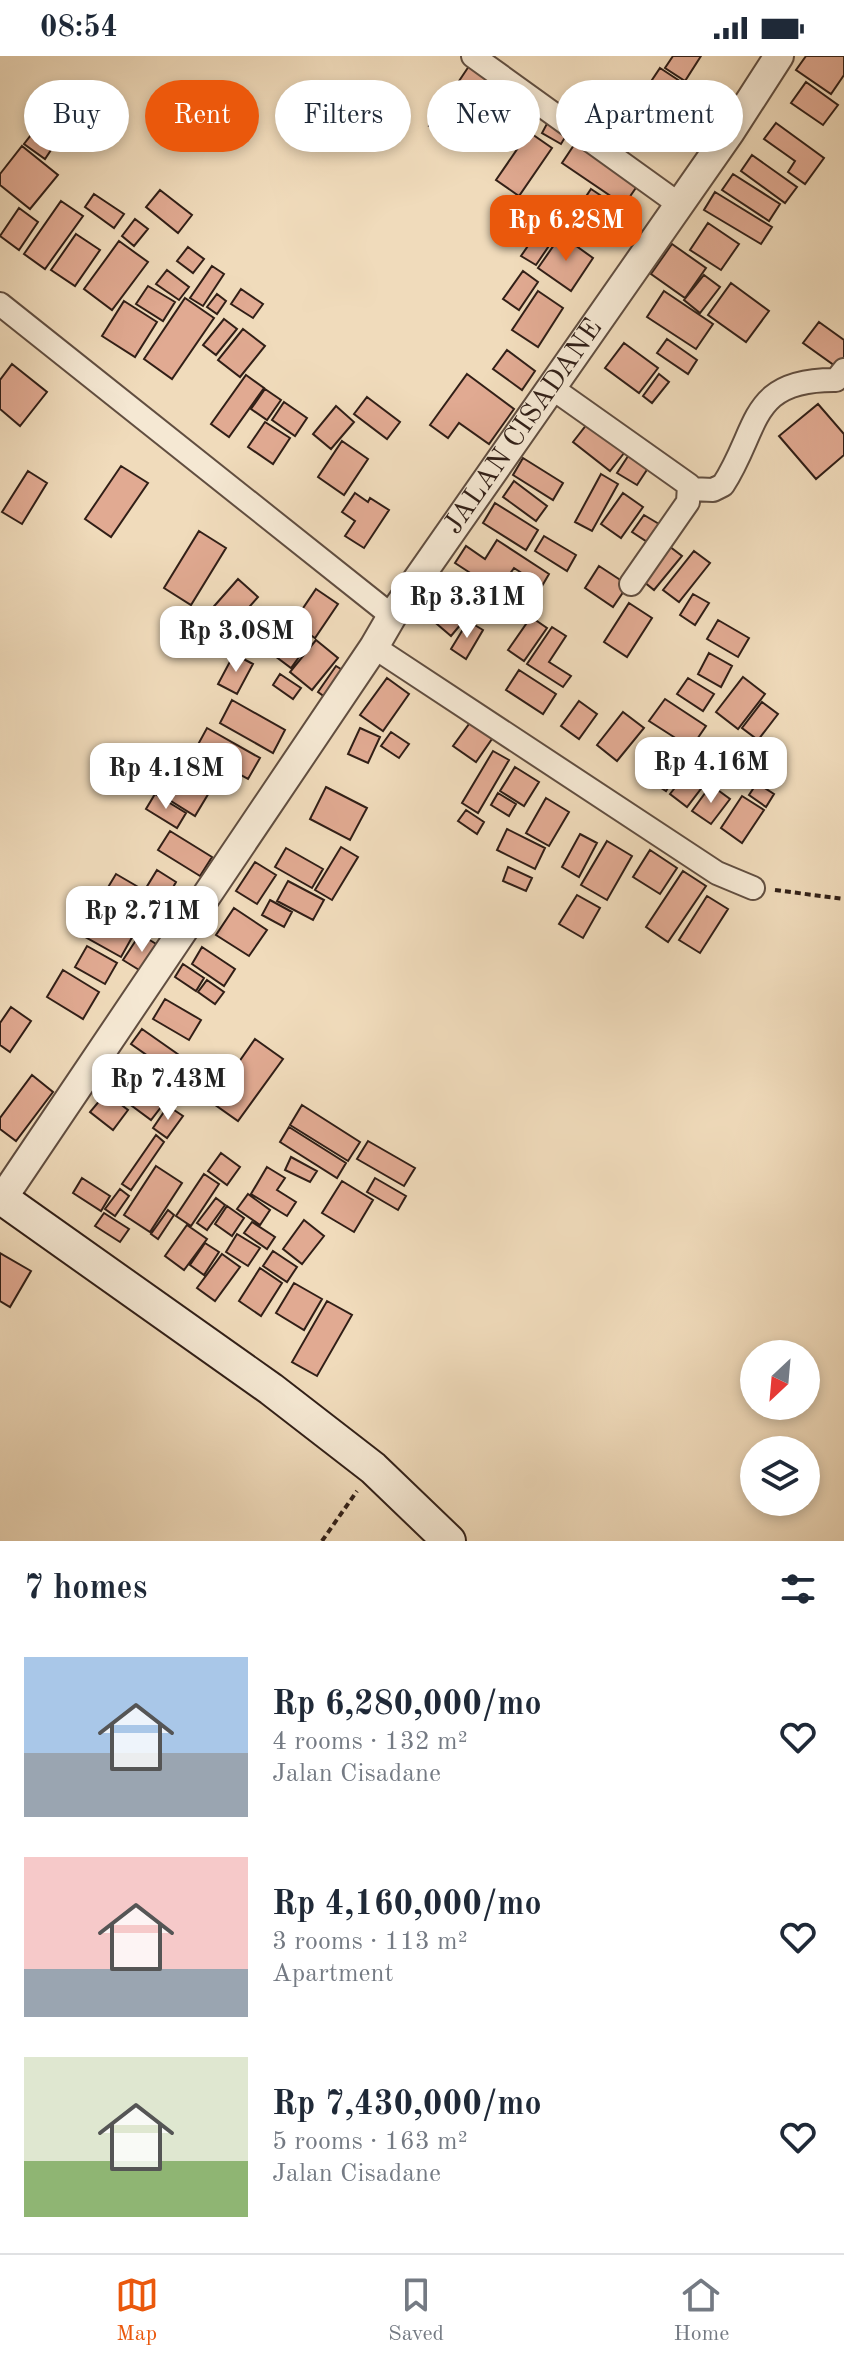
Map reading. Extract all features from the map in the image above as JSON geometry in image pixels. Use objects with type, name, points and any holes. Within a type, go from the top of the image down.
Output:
[{"type":"main road","points":[[1,1198],[271,1389],[373,1468],[449,1541]]},
{"type":"street","points":[[473,56],[680,205]]},
{"type":"street","name":"JALAN CISADANE","points":[[1,1198],[392,616],[680,205],[779,56]]},
{"type":"street","points":[[0,304],[392,616]]},
{"type":"street","points":[[690,489],[713,490],[723,485],[753,420],[770,398],[803,381],[836,380],[844,370]]},
{"type":"street","points":[[552,388],[687,482],[690,489],[688,502],[631,584]]},
{"type":"street","points":[[374,647],[717,873],[753,888]]},
{"type":"path","points":[[753,888],[844,899]]},
{"type":"path","points":[[322,1541],[373,1468]]},
{"type":"building","points":[[673,56],[701,56],[686,80],[665,68]]},
{"type":"building","points":[[806,56],[844,56],[844,75],[831,94],[796,70]]},
{"type":"building","points":[[469,66],[491,80],[460,80]]},
{"type":"building","points":[[660,68],[678,80],[652,80]]},
{"type":"building","points":[[806,82],[838,105],[823,125],[791,103]]},
{"type":"building","points":[[550,118],[556,121],[556,141],[542,133]]},
{"type":"building","points":[[776,123],[824,158],[805,184],[788,172],[795,161],[764,139]]},
{"type":"building","points":[[540,140],[552,148],[519,196],[496,180],[515,152],[540,152]]},
{"type":"building","points":[[22,146],[24,152],[29,152],[58,175],[30,209],[0,185],[0,174]]},
{"type":"building","points":[[35,152],[50,152],[45,159]]},
{"type":"building","points":[[569,152],[603,152],[642,179],[624,205],[562,163]]},
{"type":"building","points":[[752,155],[797,187],[785,203],[741,171]]},
{"type":"building","points":[[733,174],[780,204],[769,221],[722,190]]},
{"type":"building","points":[[591,189],[627,213],[611,237],[575,213]]},
{"type":"building","points":[[160,190],[192,215],[178,233],[146,207]]},
{"type":"building","points":[[715,192],[772,227],[761,244],[704,210]]},
{"type":"building","points":[[94,194],[124,214],[114,228],[85,207]]},
{"type":"building","points":[[61,201],[83,216],[45,269],[24,254]]},
{"type":"building","points":[[19,208],[38,222],[19,250],[0,236]]},
{"type":"building","points":[[135,219],[148,229],[134,246],[122,236]]},
{"type":"building","points":[[708,223],[739,244],[721,270],[690,250]]},
{"type":"building","points":[[541,227],[555,237],[536,265],[521,256]]},
{"type":"building","points":[[76,234],[100,250],[75,286],[51,270]]},
{"type":"building","points":[[561,235],[593,258],[571,291],[538,268]]},
{"type":"building","points":[[119,241],[148,262],[112,310],[84,289]]},
{"type":"building","points":[[672,244],[706,268],[685,298],[651,274]]},
{"type":"building","points":[[188,247],[204,259],[193,273],[177,261]]},
{"type":"building","points":[[212,266],[224,274],[203,306],[190,298]]},
{"type":"building","points":[[167,270],[189,287],[179,300],[156,284]]},
{"type":"building","points":[[523,271],[538,282],[519,310],[503,299]]},
{"type":"building","points":[[704,275],[720,287],[700,313],[684,300]]},
{"type":"building","points":[[731,283],[769,311],[746,342],[708,315]]},
{"type":"building","points":[[148,286],[175,302],[163,321],[136,304]]},
{"type":"building","points":[[241,289],[263,304],[253,318],[231,304]]},
{"type":"building","points":[[538,291],[563,308],[538,347],[512,330]]},
{"type":"building","points":[[664,291],[713,324],[696,349],[647,317]]},
{"type":"building","points":[[217,294],[226,301],[217,314],[207,307]]},
{"type":"building","points":[[185,298],[214,318],[172,379],[144,359]]},
{"type":"building","points":[[124,301],[157,322],[135,357],[102,336]]},
{"type":"building","points":[[224,319],[237,329],[216,355],[203,345]]},
{"type":"building","points":[[819,322],[844,340],[844,359],[838,368],[803,343]]},
{"type":"building","points":[[243,329],[265,346],[240,377],[218,360]]},
{"type":"building","points":[[667,339],[697,360],[688,374],[657,353]]},
{"type":"building","points":[[624,343],[658,368],[639,393],[605,368]]},
{"type":"building","points":[[507,350],[535,371],[522,390],[493,369]]},
{"type":"building","points":[[12,364],[47,392],[20,426],[0,409],[0,380]]},
{"type":"building","points":[[467,374],[514,409],[489,444],[459,423],[448,438],[430,425]]},
{"type":"building","points":[[659,374],[669,382],[652,403],[643,396]]},
{"type":"building","points":[[246,375],[264,388],[229,437],[211,424]]},
{"type":"building","points":[[265,389],[281,400],[267,420],[251,409]]},
{"type":"building","points":[[367,397],[400,422],[387,439],[354,414]]},
{"type":"building","points":[[284,402],[307,418],[295,436],[272,420]]},
{"type":"building","points":[[818,404],[844,434],[844,455],[816,479],[779,436]]},
{"type":"building","points":[[336,406],[354,422],[331,449],[313,434]]},
{"type":"building","points":[[591,419],[628,448],[610,471],[573,442]]},
{"type":"building","points":[[265,422],[290,438],[273,464],[248,447]]},
{"type":"building","points":[[342,441],[368,459],[344,495],[318,477]]},
{"type":"building","points":[[634,447],[654,459],[637,485],[617,473]]},
{"type":"building","points":[[523,458],[563,483],[553,500],[513,475]]},
{"type":"building","points":[[121,466],[148,483],[111,537],[85,519]]},
{"type":"building","points":[[28,471],[47,483],[22,524],[2,512]]},
{"type":"building","points":[[601,474],[618,484],[592,531],[575,522]]},
{"type":"building","points":[[514,481],[547,506],[536,521],[503,497]]},
{"type":"building","points":[[355,493],[389,510],[364,548],[345,536],[355,521],[342,512]]},
{"type":"building","points":[[623,493],[643,507],[621,538],[601,524]]},
{"type":"building","points":[[495,503],[538,530],[526,550],[483,523]]},
{"type":"building","points":[[644,515],[664,527],[652,545],[632,532]]},
{"type":"building","points":[[199,531],[226,548],[191,605],[164,588]]},
{"type":"building","points":[[544,536],[576,555],[567,571],[535,551]]},
{"type":"building","points":[[497,540],[549,574],[542,586],[514,568],[498,591],[455,563],[466,546],[485,559]]},
{"type":"building","points":[[665,543],[682,556],[654,590],[638,577]]},
{"type":"building","points":[[694,551],[710,563],[679,602],[663,590]]},
{"type":"building","points":[[599,566],[628,585],[613,607],[585,588]]},
{"type":"building","points":[[238,579],[258,597],[230,629],[209,612]]},
{"type":"building","points":[[316,589],[338,604],[315,638],[293,623]]},
{"type":"building","points":[[693,594],[709,603],[695,625],[680,615]]},
{"type":"building","points":[[629,603],[652,618],[627,657],[604,642]]},
{"type":"building","points":[[442,607],[461,624],[451,636],[431,619]]},
{"type":"building","points":[[531,617],[547,628],[524,661],[508,650]]},
{"type":"building","points":[[718,620],[749,638],[738,657],[707,639]]},
{"type":"building","points":[[468,621],[483,630],[466,659],[451,649]]},
{"type":"building","points":[[266,627],[282,637],[270,656],[254,646]]},
{"type":"building","points":[[552,627],[566,636],[549,662],[571,676],[563,687],[527,664]]},
{"type":"building","points":[[294,630],[310,642],[291,668],[275,656]]},
{"type":"building","points":[[316,640],[338,658],[312,690],[290,672]]},
{"type":"building","points":[[709,653],[732,666],[721,687],[698,674]]},
{"type":"building","points":[[234,654],[253,664],[237,694],[218,684]]},
{"type":"building","points":[[336,666],[344,671],[325,697],[318,692]]},
{"type":"building","points":[[519,670],[556,694],[543,714],[506,690]]},
{"type":"building","points":[[280,674],[301,688],[293,699],[273,685]]},
{"type":"building","points":[[743,677],[765,694],[738,729],[716,712]]},
{"type":"building","points":[[387,678],[409,694],[383,731],[360,715]]},
{"type":"building","points":[[688,678],[714,694],[703,711],[677,694]]},
{"type":"building","points":[[665,699],[706,726],[691,748],[649,721]]},
{"type":"building","points":[[232,700],[285,730],[273,753],[220,723]]},
{"type":"building","points":[[579,701],[597,714],[579,739],[561,726]]},
{"type":"building","points":[[762,702],[778,714],[758,740],[742,728]]},
{"type":"building","points":[[623,712],[644,728],[617,761],[597,745]]},
{"type":"building","points":[[472,720],[494,736],[476,762],[453,746]]},
{"type":"building","points":[[207,728],[260,758],[248,779],[195,750]]},
{"type":"building","points":[[360,728],[380,737],[368,763],[348,754]]},
{"type":"building","points":[[391,732],[409,744],[399,758],[381,746]]},
{"type":"building","points":[[707,747],[723,760],[687,807],[670,794]]},
{"type":"building","points":[[493,751],[509,760],[478,813],[462,803]]},
{"type":"building","points":[[666,753],[683,764],[666,791],[649,780]]},
{"type":"building","points":[[180,767],[213,786],[195,816],[163,796]]},
{"type":"building","points":[[515,767],[539,782],[524,806],[500,791]]},
{"type":"building","points":[[757,783],[774,794],[766,807],[749,795]]},
{"type":"building","points":[[711,785],[730,799],[711,824],[692,811]]},
{"type":"building","points":[[326,787],[367,808],[350,840],[310,819]]},
{"type":"building","points":[[498,793],[516,804],[509,816],[491,805]]},
{"type":"building","points":[[155,794],[186,813],[177,828],[146,809]]},
{"type":"building","points":[[742,796],[764,810],[742,843],[721,828]]},
{"type":"building","points":[[546,798],[569,812],[549,846],[526,833]]},
{"type":"building","points":[[466,810],[484,822],[477,834],[458,821]]},
{"type":"building","points":[[507,829],[545,848],[535,869],[497,850]]},
{"type":"building","points":[[170,831],[212,857],[200,876],[158,850]]},
{"type":"building","points":[[580,834],[597,843],[579,877],[562,867]]},
{"type":"building","points":[[607,841],[632,856],[607,900],[581,885]]},
{"type":"building","points":[[341,847],[358,857],[332,900],[315,890]]},
{"type":"building","points":[[286,848],[323,869],[312,888],[275,867]]},
{"type":"building","points":[[650,850],[677,868],[660,894],[633,877]]},
{"type":"building","points":[[255,862],[276,875],[257,904],[236,891]]},
{"type":"building","points":[[508,867],[532,878],[526,891],[503,881]]},
{"type":"building","points":[[157,870],[176,882],[166,900],[146,888]]},
{"type":"building","points":[[683,871],[706,886],[668,942],[646,927]]},
{"type":"building","points":[[116,874],[164,902],[149,927],[101,899]]},
{"type":"building","points":[[288,881],[324,900],[313,920],[277,901]]},
{"type":"building","points":[[577,895],[600,908],[583,938],[559,924]]},
{"type":"building","points":[[707,896],[728,909],[700,953],[679,940]]},
{"type":"building","points":[[270,900],[292,912],[284,927],[262,915]]},
{"type":"building","points":[[95,908],[135,932],[121,957],[80,934]]},
{"type":"building","points":[[234,908],[267,930],[249,956],[216,935]]},
{"type":"building","points":[[140,934],[161,947],[144,973],[123,960]]},
{"type":"building","points":[[87,946],[117,963],[105,984],[75,967]]},
{"type":"building","points":[[202,947],[235,969],[224,986],[192,964]]},
{"type":"building","points":[[183,964],[204,978],[196,991],[175,977]]},
{"type":"building","points":[[63,970],[99,992],[83,1019],[47,997]]},
{"type":"building","points":[[207,980],[224,992],[215,1004],[198,992]]},
{"type":"building","points":[[165,999],[201,1020],[189,1040],[153,1019]]},
{"type":"building","points":[[11,1007],[31,1021],[10,1052],[0,1045],[0,1023]]},
{"type":"building","points":[[142,1029],[179,1055],[168,1070],[131,1044]]},
{"type":"building","points":[[255,1039],[283,1059],[238,1121],[211,1102]]},
{"type":"building","points":[[147,1062],[178,1085],[151,1120],[120,1097]]},
{"type":"building","points":[[178,1065],[192,1078],[185,1086],[171,1073]]},
{"type":"building","points":[[32,1075],[53,1092],[16,1141],[0,1129],[0,1118]]},
{"type":"building","points":[[106,1093],[128,1110],[113,1130],[90,1112]]},
{"type":"building","points":[[302,1105],[360,1142],[348,1161],[290,1125]]},
{"type":"building","points":[[168,1106],[183,1116],[167,1138],[153,1128]]},
{"type":"building","points":[[289,1127],[346,1163],[337,1178],[280,1142]]},
{"type":"building","points":[[156,1135],[164,1142],[131,1190],[122,1184]]},
{"type":"building","points":[[368,1141],[415,1168],[404,1186],[357,1159]]},
{"type":"building","points":[[221,1153],[240,1167],[227,1185],[208,1171]]},
{"type":"building","points":[[291,1157],[317,1171],[310,1182],[285,1170]]},
{"type":"building","points":[[156,1166],[182,1183],[150,1232],[124,1215]]},
{"type":"building","points":[[267,1167],[285,1178],[277,1190],[296,1202],[287,1216],[251,1194]]},
{"type":"building","points":[[204,1174],[219,1184],[191,1226],[176,1216]]},
{"type":"building","points":[[82,1178],[110,1196],[101,1211],[73,1193]]},
{"type":"building","points":[[375,1178],[406,1196],[398,1210],[367,1192]]},
{"type":"building","points":[[342,1181],[373,1200],[354,1232],[322,1213]]},
{"type":"building","points":[[120,1189],[129,1196],[115,1216],[105,1209]]},
{"type":"building","points":[[248,1194],[270,1210],[260,1225],[237,1209]]},
{"type":"building","points":[[216,1198],[225,1205],[207,1230],[197,1223]]},
{"type":"building","points":[[227,1206],[244,1218],[232,1236],[215,1224]]},
{"type":"building","points":[[168,1210],[174,1215],[158,1239],[151,1234]]},
{"type":"building","points":[[104,1213],[129,1229],[120,1242],[95,1226]]},
{"type":"building","points":[[304,1220],[324,1236],[302,1264],[283,1249]]},
{"type":"building","points":[[252,1222],[275,1237],[267,1249],[244,1233]]},
{"type":"building","points":[[187,1225],[207,1239],[184,1270],[165,1256]]},
{"type":"building","points":[[237,1234],[260,1248],[248,1266],[226,1252]]},
{"type":"building","points":[[205,1243],[219,1252],[204,1275],[190,1265]]},
{"type":"building","points":[[273,1251],[297,1267],[287,1282],[263,1266]]},
{"type":"building","points":[[0,1253],[31,1271],[10,1307],[0,1301]]},
{"type":"building","points":[[222,1254],[240,1267],[215,1301],[197,1288]]},
{"type":"building","points":[[260,1268],[282,1283],[261,1316],[239,1301]]},
{"type":"building","points":[[294,1283],[322,1299],[304,1330],[276,1313]]},
{"type":"building","points":[[327,1301],[352,1315],[317,1376],[292,1362]]}]
